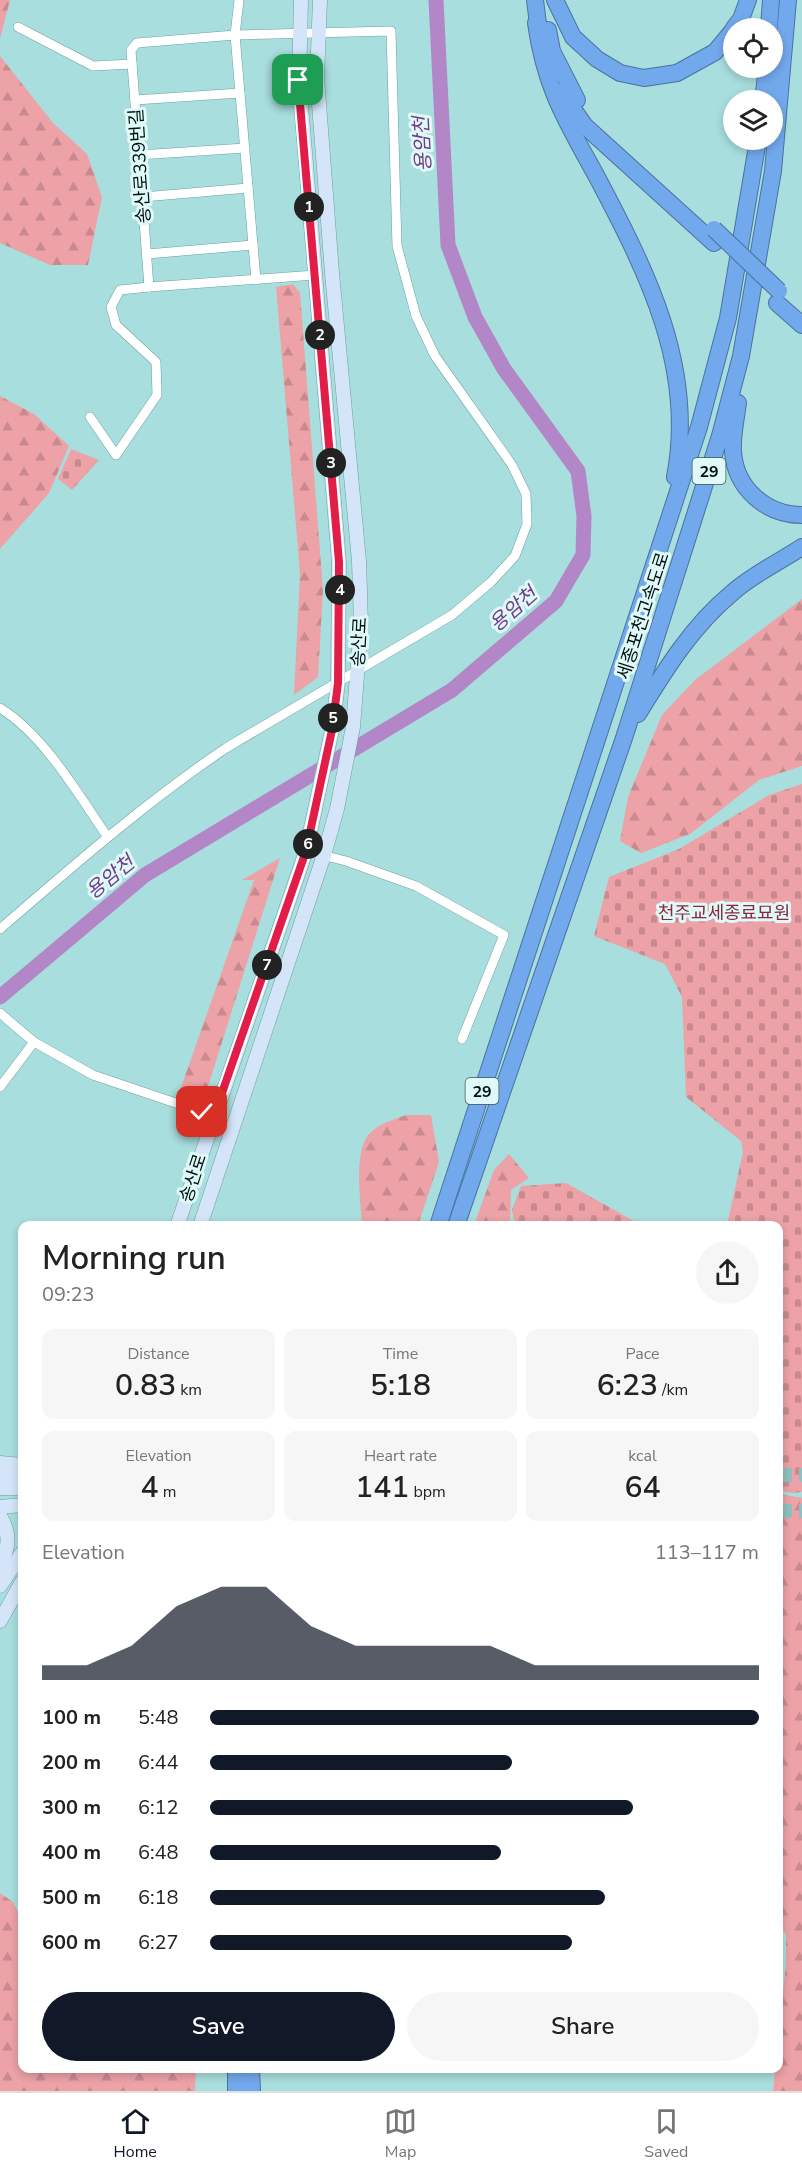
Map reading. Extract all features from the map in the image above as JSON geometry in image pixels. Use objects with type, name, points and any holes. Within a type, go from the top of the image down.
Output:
[{"type":"highway","points":[[535,0],[541,60],[558,108],[625,230],[666,324],[679,392],[680,424],[677,465],[661,546]]},
{"type":"highway","points":[[543,0],[552,51],[570,90],[590,119],[778,297],[802,325]]},
{"type":"highway","points":[[555,0],[573,37],[597,59],[620,73],[644,78],[677,73],[715,52],[723,42]]},
{"type":"highway","points":[[741,18],[748,0]]},
{"type":"highway","points":[[770,18],[771,0]]},
{"type":"highway","name":"세종포천고속도로","points":[[458,1221],[624,738],[717,447],[741,356],[773,171],[788,0]]},
{"type":"highway","points":[[536,23],[547,62],[564,98],[585,126],[714,236]]},
{"type":"highway","name":"세종포천고속도로","points":[[440,1221],[699,427],[728,318],[756,150]]},
{"type":"highway","points":[[778,297],[802,312]]},
{"type":"highway","points":[[741,356],[734,439],[736,468],[746,487],[763,504],[783,513],[802,515]]},
{"type":"highway","points":[[624,738],[670,662],[700,623],[733,591],[802,547]]},
{"type":"highway","points":[[236,2073],[236,2091]]},
{"type":"street","points":[[239,0],[235,35],[256,280]]},
{"type":"street","name":"송산로","points":[[179,1221],[306,851],[332,730],[338,683],[339,562],[298,80],[301,0]]},
{"type":"street","name":"송산로","points":[[202,1221],[324,855],[337,808],[353,727],[361,624],[359,561],[332,273],[317,78],[320,0]]},
{"type":"street","points":[[0,929],[107,836],[226,748],[434,628],[491,582],[515,556],[527,524],[526,494],[512,465],[435,356],[416,316],[397,246],[391,31],[235,35],[137,43],[131,51],[132,64],[93,66],[18,27]]},
{"type":"street","name":"송산로339번길","points":[[132,64],[149,287]]},
{"type":"street","points":[[135,100],[240,93]]},
{"type":"street","points":[[139,155],[245,148]]},
{"type":"street","points":[[143,197],[248,188]]},
{"type":"street","points":[[147,254],[253,245]]},
{"type":"street","points":[[90,417],[116,455],[157,395],[156,362],[116,325],[111,308],[120,290],[315,275]]},
{"type":"street","points":[[0,708],[17,718],[60,770],[107,836]]},
{"type":"street","points":[[306,851],[416,886],[504,935],[462,1039]]},
{"type":"street","points":[[0,1013],[34,1042],[93,1075],[214,1116]]},
{"type":"street","points":[[0,1087],[34,1042]]},
{"type":"street","points":[[0,1463],[18,1464]]},
{"type":"street","points":[[0,1476],[18,1476]]},
{"type":"street","points":[[0,1488],[18,1488]]},
{"type":"street","points":[[0,1507],[18,1505]]},
{"type":"street","points":[[0,1516],[8,1532],[8,1550],[0,1566]]},
{"type":"street","points":[[0,1586],[18,1559]]},
{"type":"street","points":[[0,1621],[18,1589]]},
{"type":"street","points":[[10,1604],[18,1594]]},
{"type":"green space","points":[[0,0],[10,0],[0,39]]},
{"type":"green space","points":[[0,56],[53,123],[87,154],[102,197],[88,265],[50,265],[0,243]]},
{"type":"green space","points":[[293,284],[300,293],[323,590],[318,677],[294,695],[300,574],[276,287]]},
{"type":"green space","points":[[0,396],[34,414],[69,446],[49,493],[0,549]]},
{"type":"green space","points":[[71,449],[99,460],[72,490],[58,479]]},
{"type":"green space","points":[[802,599],[802,766],[759,780],[690,834],[641,853],[620,841],[628,797],[662,715],[695,680]]},
{"type":"green space","name":"천주교세종료묘원","points":[[802,784],[802,1492],[792,1493],[783,1491],[783,1221],[728,1221],[743,1152],[741,1141],[686,1097],[682,997],[665,964],[594,936],[609,877],[679,849],[769,795]]},
{"type":"green space","points":[[280,858],[206,1093],[196,1099],[178,1096],[254,880],[242,880]]},
{"type":"green space","points":[[407,1115],[431,1115],[439,1162],[419,1221],[362,1221],[359,1165],[364,1142],[377,1127]]},
{"type":"green space","points":[[509,1154],[529,1178],[511,1190],[510,1221],[475,1221],[494,1170]]},
{"type":"green space","points":[[566,1183],[634,1221],[514,1221],[512,1210],[521,1186]]},
{"type":"green space","points":[[783,1495],[802,1498],[802,2091],[773,2091],[775,2073],[783,2073],[786,1934],[783,1931]]},
{"type":"green space","points":[[0,1893],[13,1902],[18,1911],[18,2073],[196,2073],[195,2091],[0,2091]]},
{"type":"waterway","name":"용암천","points":[[0,997],[145,875],[452,690],[556,601],[583,555],[584,516],[578,471],[504,369],[475,317],[448,245],[436,0]]},
{"type":"tunnel","points":[[783,1475],[802,1475]]},
{"type":"tunnel","points":[[783,1511],[802,1511]]},
{"type":"route","points":[[202,1112],[214,1116],[306,851],[332,730],[338,683],[339,562],[298,80]]}]
